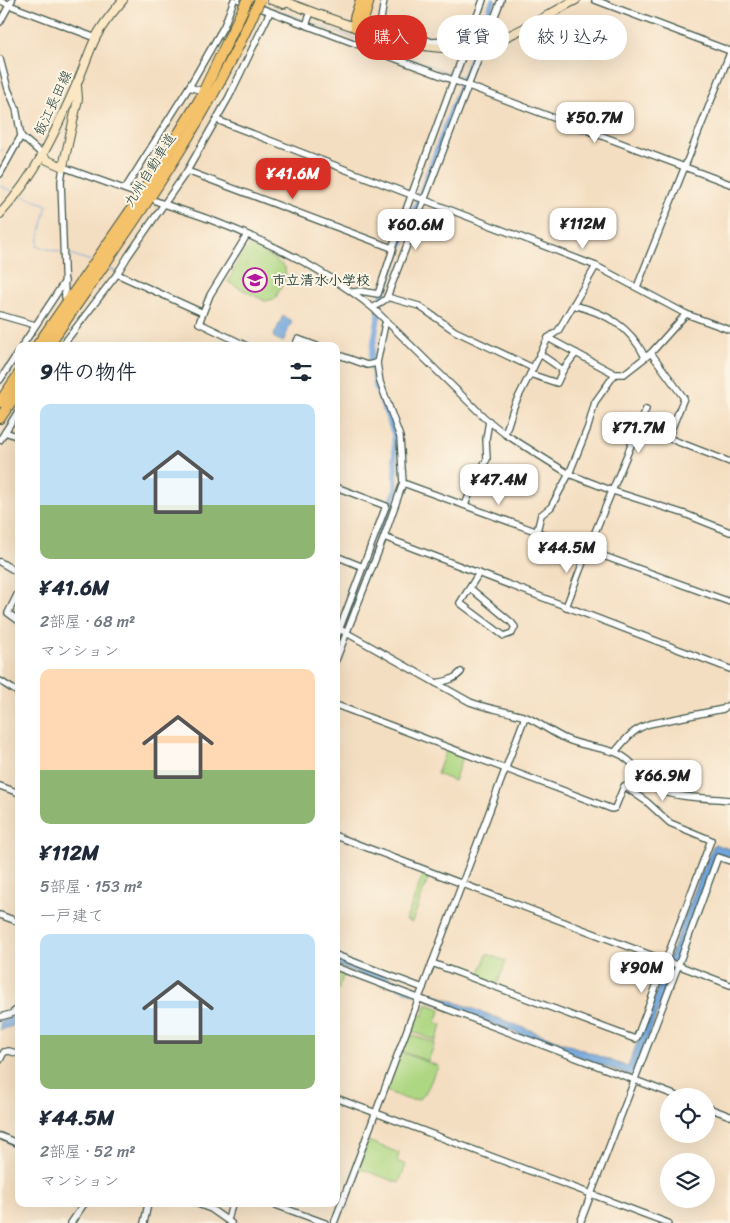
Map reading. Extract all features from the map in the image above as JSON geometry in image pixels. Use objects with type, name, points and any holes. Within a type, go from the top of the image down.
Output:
[{"type":"highway","name":"九州自動車道","points":[[40,342],[113,244],[145,205],[208,103],[260,0]]},
{"type":"highway","points":[[356,15],[361,0]]},
{"type":"highway","points":[[364,15],[369,0]]},
{"type":"highway","name":"九州自動車道","points":[[113,244],[194,107],[219,60],[240,2]]},
{"type":"highway","name":"九州自動車道","points":[[50,342],[95,269]]},
{"type":"highway","points":[[0,402],[15,380]]},
{"type":"highway","points":[[0,418],[15,396]]},
{"type":"main road","name":"飯江長田線","points":[[0,214],[31,176],[43,155],[96,38],[108,18],[123,0]]},
{"type":"main road","points":[[271,0],[303,9]]},
{"type":"main road","points":[[281,0],[355,27]]},
{"type":"main road","points":[[509,35],[576,0]]},
{"type":"main road","points":[[43,155],[47,160],[63,167],[78,99],[76,84]]},
{"type":"street","points":[[0,0],[96,38]]},
{"type":"street","points":[[384,0],[381,18],[385,25],[432,42],[437,42]]},
{"type":"street","points":[[477,15],[483,0]]},
{"type":"street","points":[[495,15],[501,0]]},
{"type":"street","points":[[595,0],[730,52],[637,287]]},
{"type":"street","points":[[125,189],[240,2],[468,85],[730,184]]},
{"type":"street","points":[[0,22],[10,3]]},
{"type":"street","points":[[66,340],[117,274],[187,171],[217,120],[226,96],[270,12]]},
{"type":"street","points":[[306,25],[311,12]]},
{"type":"street","points":[[0,59],[8,89],[16,108],[21,136],[0,174]]},
{"type":"street","points":[[354,292],[378,294],[392,248],[461,60]]},
{"type":"street","points":[[375,307],[385,299],[478,60]]},
{"type":"street","points":[[189,87],[200,90]]},
{"type":"street","points":[[217,120],[596,266],[686,314],[730,330]]},
{"type":"street","points":[[21,136],[43,155]]},
{"type":"street","points":[[66,297],[60,181],[63,167],[135,193]]},
{"type":"street","points":[[187,171],[392,248]]},
{"type":"street","points":[[156,201],[247,234],[354,292],[375,307],[489,421],[505,434],[569,474],[613,491],[685,514],[730,532]]},
{"type":"street","points":[[239,342],[199,323],[210,295],[247,234]]},
{"type":"street","points":[[505,434],[514,406],[548,338],[558,331],[596,266]]},
{"type":"street","points":[[117,274],[203,313]]},
{"type":"street","points":[[24,342],[65,281]]},
{"type":"street","points":[[385,299],[419,306],[456,331],[557,384],[563,370],[576,353]]},
{"type":"street","points":[[573,305],[604,314],[638,341],[646,357]]},
{"type":"street","points":[[548,338],[615,374],[624,374],[651,353],[686,314]]},
{"type":"street","points":[[0,316],[35,325]]},
{"type":"street","points":[[340,651],[403,483],[400,437],[380,382],[376,363],[385,324]]},
{"type":"street","points":[[651,353],[684,398],[668,438],[730,462]]},
{"type":"street","points":[[540,354],[563,370]]},
{"type":"street","points":[[340,355],[368,365],[376,363]]},
{"type":"street","points":[[0,380],[15,357]]},
{"type":"street","points":[[536,531],[541,515],[551,507],[569,474],[588,427],[595,402],[615,374]]},
{"type":"street","points":[[566,607],[646,409]]},
{"type":"street","points":[[0,440],[15,414]]},
{"type":"street","points":[[465,505],[476,478],[487,459],[486,439],[489,421]]},
{"type":"street","points":[[5,432],[15,436]]},
{"type":"street","points":[[403,483],[730,602]]},
{"type":"street","points":[[340,489],[386,506],[364,567],[340,623]]},
{"type":"street","points":[[384,537],[730,669]]},
{"type":"street","points":[[340,558],[364,567]]},
{"type":"street","points":[[0,562],[15,571]]},
{"type":"street","points":[[470,588],[511,622],[515,627],[512,633],[504,636],[460,603],[479,574]]},
{"type":"street","points":[[15,599],[8,613],[15,618]]},
{"type":"street","points":[[340,629],[470,702],[486,708],[525,717],[580,745],[615,752],[624,756],[657,788],[668,793],[730,800]]},
{"type":"street","points":[[436,683],[448,681],[457,677],[461,672]]},
{"type":"street","points":[[0,681],[15,690]]},
{"type":"street","points":[[615,752],[639,728],[649,724],[723,708],[730,704]]},
{"type":"street","points":[[340,706],[612,809],[615,808],[624,786],[647,802],[670,823],[711,840],[637,1037],[633,1039],[432,963]]},
{"type":"street","points":[[340,1207],[525,717]]},
{"type":"street","points":[[0,786],[15,792]]},
{"type":"street","points":[[340,838],[730,986]]},
{"type":"street","points":[[580,1223],[718,857],[730,861]]},
{"type":"street","points":[[0,915],[15,921]]},
{"type":"street","points":[[340,956],[423,988]]},
{"type":"street","points":[[340,968],[660,1090]]},
{"type":"street","points":[[0,1017],[15,1011]]},
{"type":"street","points":[[0,1060],[4,1052],[15,1053]]},
{"type":"street","points":[[340,1099],[668,1223]]},
{"type":"street","points":[[715,1110],[730,1116]]},
{"type":"street","points":[[0,1136],[15,1142]]},
{"type":"street","points":[[71,1223],[82,1207]]},
{"type":"street","points":[[144,1223],[147,1207]]},
{"type":"street","points":[[206,1207],[229,1222],[232,1207]]},
{"type":"street","points":[[281,1207],[325,1223]]},
{"type":"street","points":[[334,1223],[340,1207]]},
{"type":"green space","points":[[249,246],[262,251],[285,267],[286,278],[275,299],[265,301],[228,282],[241,256]]},
{"type":"green space","points":[[446,750],[463,756],[454,781],[437,774]]},
{"type":"green space","points":[[424,872],[430,874],[412,922],[406,920]]},
{"type":"green space","points":[[487,954],[506,961],[497,985],[478,978]]},
{"type":"green space","points":[[340,970],[345,972],[340,985]]},
{"type":"green space","points":[[427,1004],[441,1009],[436,1022],[442,1025],[436,1041],[409,1030],[415,1013],[423,1016]]},
{"type":"green space","points":[[408,1034],[435,1043],[428,1061],[401,1051]]},
{"type":"green space","points":[[400,1052],[438,1066],[429,1087],[420,1098],[415,1100],[403,1098],[386,1091]]},
{"type":"green space","points":[[368,1141],[399,1153],[397,1161],[406,1165],[399,1183],[358,1168]]},
{"type":"water","points":[[283,316],[292,321],[283,342],[273,337]]},
{"type":"water","points":[[714,844],[730,849],[730,858],[717,854],[633,1077],[340,967],[340,959],[628,1067]]},
{"type":"water","points":[[14,1016],[15,1025],[0,1030],[0,1020]]},
{"type":"waterway","points":[[340,636],[396,490],[394,434],[376,387],[371,358],[382,296],[493,0]]},
{"type":"waterway","points":[[262,5],[305,20]]},
{"type":"waterway","points":[[309,22],[453,74]]},
{"type":"waterway","points":[[457,75],[464,78]]},
{"type":"waterway","points":[[0,152],[3,149]]},
{"type":"waterway","points":[[0,186],[15,192]]},
{"type":"waterway","points":[[21,195],[47,205],[37,246],[60,252]]},
{"type":"waterway","points":[[67,253],[91,261]]},
{"type":"waterway","points":[[106,267],[117,272]]},
{"type":"place","name":"市立清水小学校","points":[[255,280]]}]
